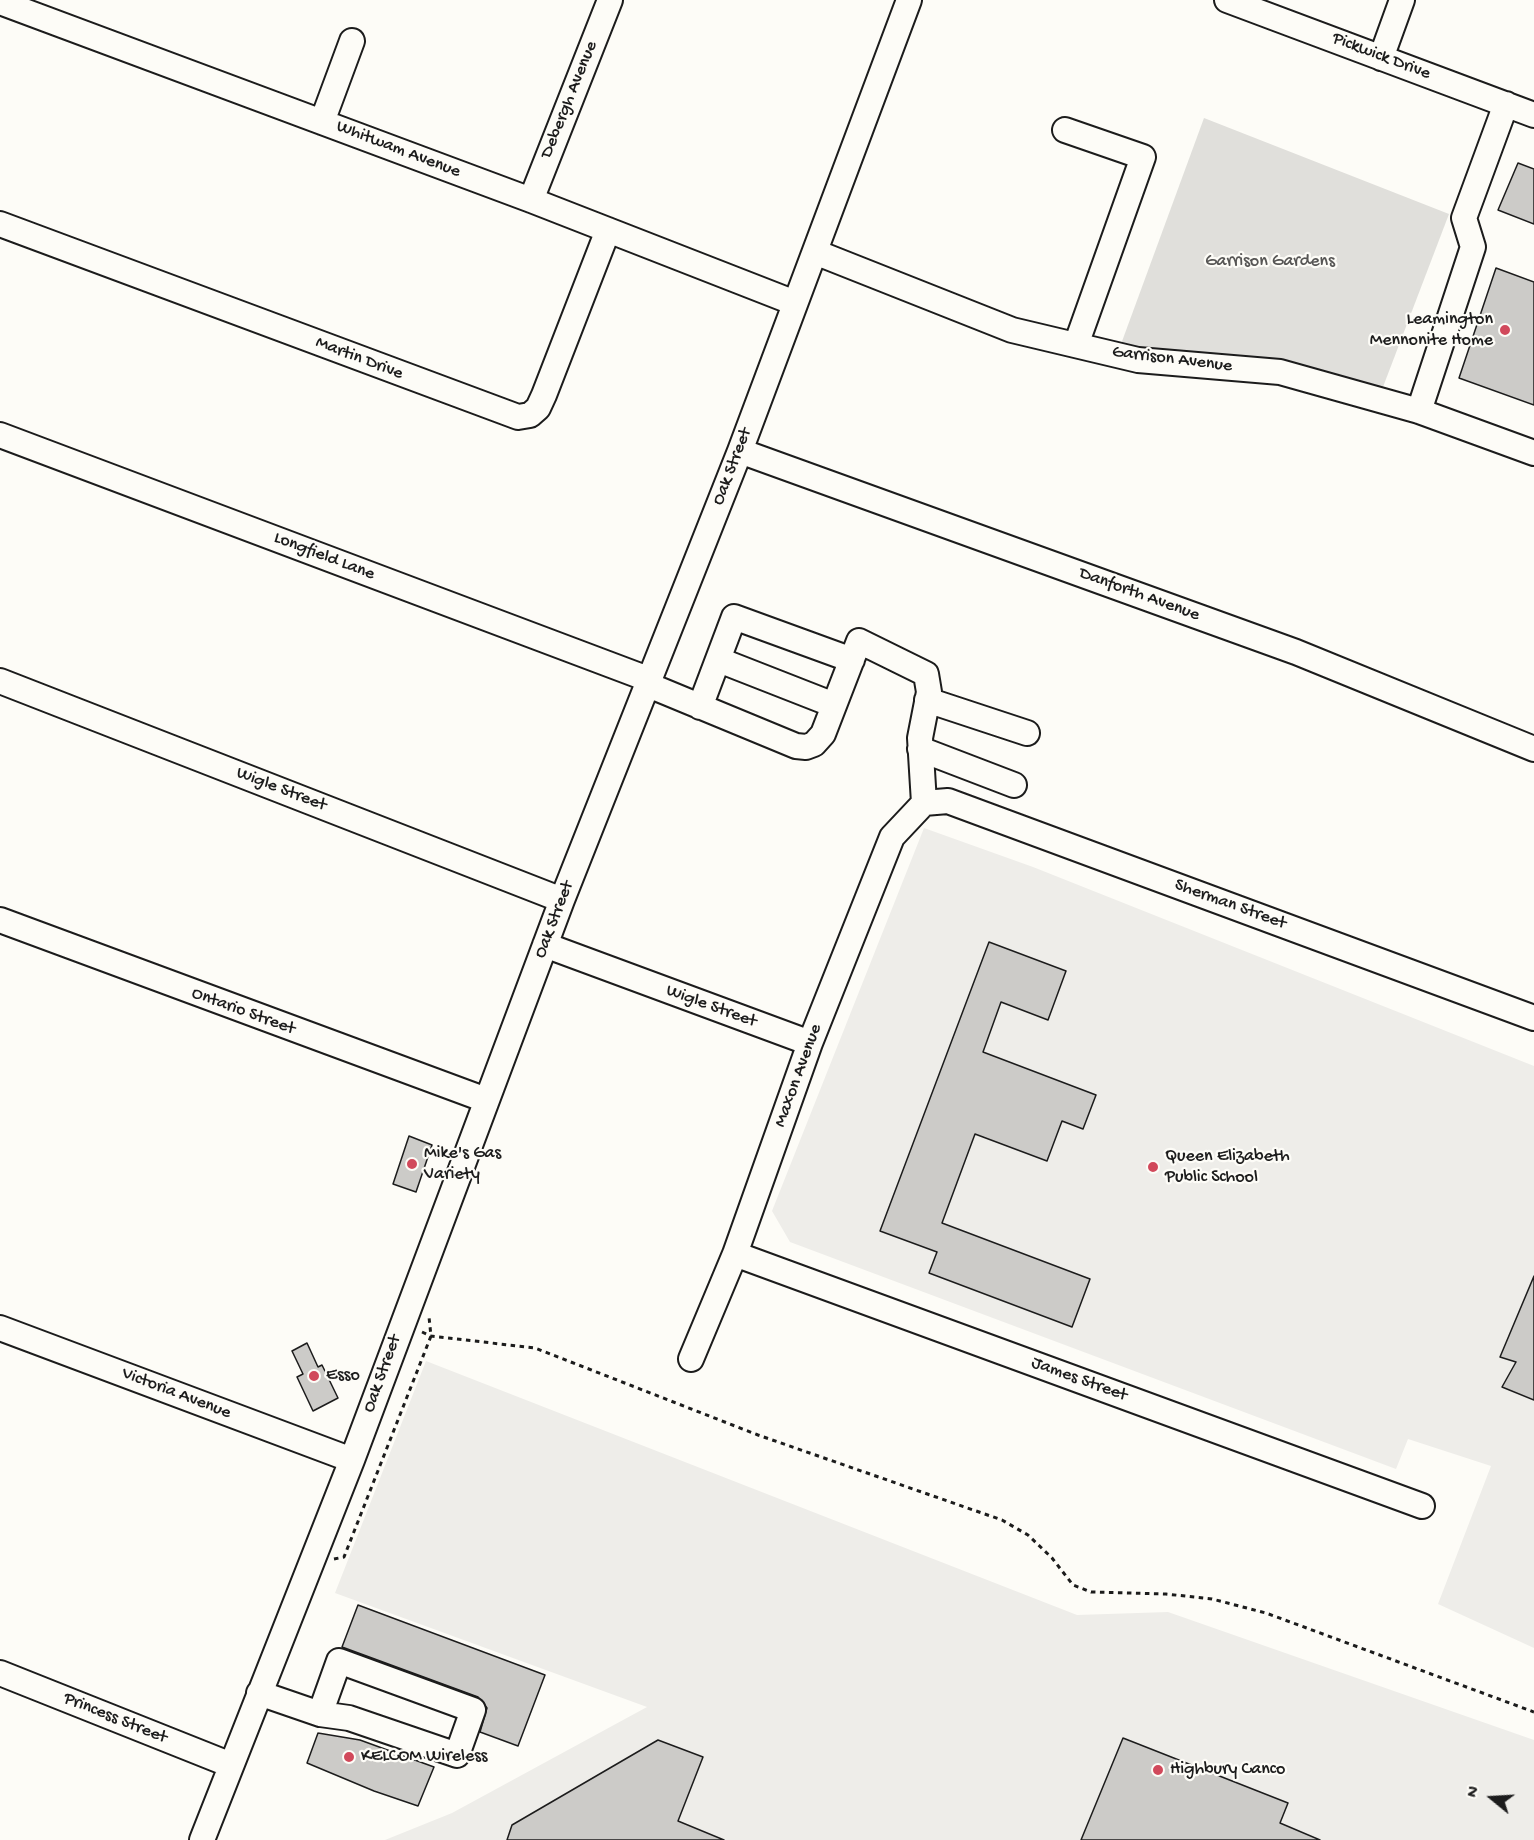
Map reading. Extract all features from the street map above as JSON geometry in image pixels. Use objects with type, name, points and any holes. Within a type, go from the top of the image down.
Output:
[{"type":"street","name":"Debergh Avenue","points":[[531,200],[610,0]]},
{"type":"street","name":"Oak Street","points":[[202,1840],[352,1460],[562,900],[740,451],[909,0]]},
{"type":"street","name":"Pickwick Drive","points":[[1227,0],[1534,115]]},
{"type":"street","points":[[1381,58],[1402,0]]},
{"type":"street","name":"Whitwam Avenue","points":[[16,4],[795,303]]},
{"type":"street","points":[[322,122],[352,41]]},
{"type":"street","points":[[1419,411],[1473,247],[1464,218],[1506,104]]},
{"type":"street","points":[[1065,130],[1143,157],[1076,345]]},
{"type":"street","name":"Martin Drive","points":[[0,224],[485,407],[518,417],[530,415],[538,408],[608,230]]},
{"type":"street","name":"Garrison Avenue","points":[[815,252],[1012,330],[1138,360],[1280,372],[1419,411],[1534,453]]},
{"type":"street","name":"Longfield Lane","points":[[0,435],[647,682],[700,707],[796,746],[807,747],[814,744],[823,734],[834,705]]},
{"type":"street","name":"Danforth Avenue","points":[[740,451],[1296,652],[1534,749]]},
{"type":"street","points":[[700,707],[734,617],[852,660]]},
{"type":"street","points":[[719,660],[834,705],[859,641],[926,674],[929,692],[920,738],[924,803]]},
{"type":"street","name":"Wigle Street","points":[[0,681],[562,900]]},
{"type":"street","points":[[927,700],[1027,733]]},
{"type":"street","points":[[920,749],[1014,785]]},
{"type":"street","name":"Sherman Street","points":[[924,803],[948,801],[1534,1018]]},
{"type":"street","name":"Maxon Avenue","points":[[691,1359],[735,1254],[810,1043],[892,837],[924,803]]},
{"type":"street","name":"Ontario Street","points":[[0,920],[486,1100]]},
{"type":"street","name":"Wigle Street","points":[[545,945],[810,1043]]},
{"type":"street","name":"James Street","points":[[735,1254],[1422,1506]]},
{"type":"street","name":"Victoria Avenue","points":[[0,1328],[352,1460]]},
{"type":"street","points":[[259,1693],[320,1714],[349,1718],[457,1755],[473,1710],[339,1661],[320,1714]]},
{"type":"street","name":"Princess Street","points":[[0,1673],[231,1766]]},
{"type":"path","points":[[402,1323],[431,1336],[535,1348],[758,1435],[1002,1520],[1028,1535],[1052,1558],[1073,1585],[1091,1592],[1166,1594],[1201,1598],[1266,1613],[1534,1712]]},
{"type":"path","points":[[309,1566],[344,1557],[431,1336]]},
{"type":"shaded area","name":"Queen Elizabeth Public School","points":[[924,828],[1033,867],[1534,1066],[1534,1648],[1438,1604],[1491,1466],[1408,1439],[1396,1469],[790,1242],[772,1211]]},
{"type":"shaded area","name":"Highbury Canco","points":[[426,1361],[1077,1615],[1168,1612],[1534,1740],[1534,1840],[385,1840],[452,1813],[647,1707],[335,1593]]},
{"type":"green space","name":"Garrison Gardens","points":[[1204,118],[1449,214],[1378,400],[1117,355]]},
{"type":"building","points":[[1518,163],[1534,169],[1534,224],[1498,210]]},
{"type":"building","name":"Leamington Mennonite Home","points":[[1496,268],[1534,282],[1534,405],[1459,378]]},
{"type":"building","points":[[989,942],[1066,971],[1048,1020],[1001,1002],[983,1052],[1096,1095],[1083,1129],[1062,1121],[1047,1161],[975,1134],[942,1223],[1090,1279],[1072,1327],[929,1273],[937,1252],[880,1231]]},
{"type":"building","name":"Mike's Gas Variety","points":[[409,1136],[432,1145],[416,1192],[393,1184]]},
{"type":"building","points":[[1534,1276],[1534,1400],[1502,1387],[1516,1362],[1500,1357]]},
{"type":"building","name":"Esso","points":[[307,1343],[318,1367],[322,1365],[338,1398],[313,1411],[297,1377],[303,1374],[292,1351]]},
{"type":"building","points":[[358,1605],[545,1675],[518,1746],[480,1732],[487,1708],[478,1697],[342,1647]]},
{"type":"building","points":[[318,1733],[360,1740],[434,1767],[418,1806],[374,1791],[307,1763]]},
{"type":"building","name":"Highbury Canco","points":[[1123,1738],[1288,1803],[1280,1823],[1320,1840],[1081,1840]]},
{"type":"building","points":[[658,1740],[703,1757],[678,1821],[724,1840],[507,1840],[512,1825]]},
{"type":"place","name":"Leamington Mennonite Home","points":[[1505,330]]},
{"type":"place","name":"Mike's Gas Variety","points":[[412,1164]]},
{"type":"place","name":"Queen Elizabeth Public School","points":[[1153,1167]]},
{"type":"place","name":"Esso","points":[[314,1376]]},
{"type":"place","name":"KELCOM Wireless","points":[[349,1757]]},
{"type":"place","name":"Highbury Canco","points":[[1158,1770]]}]
